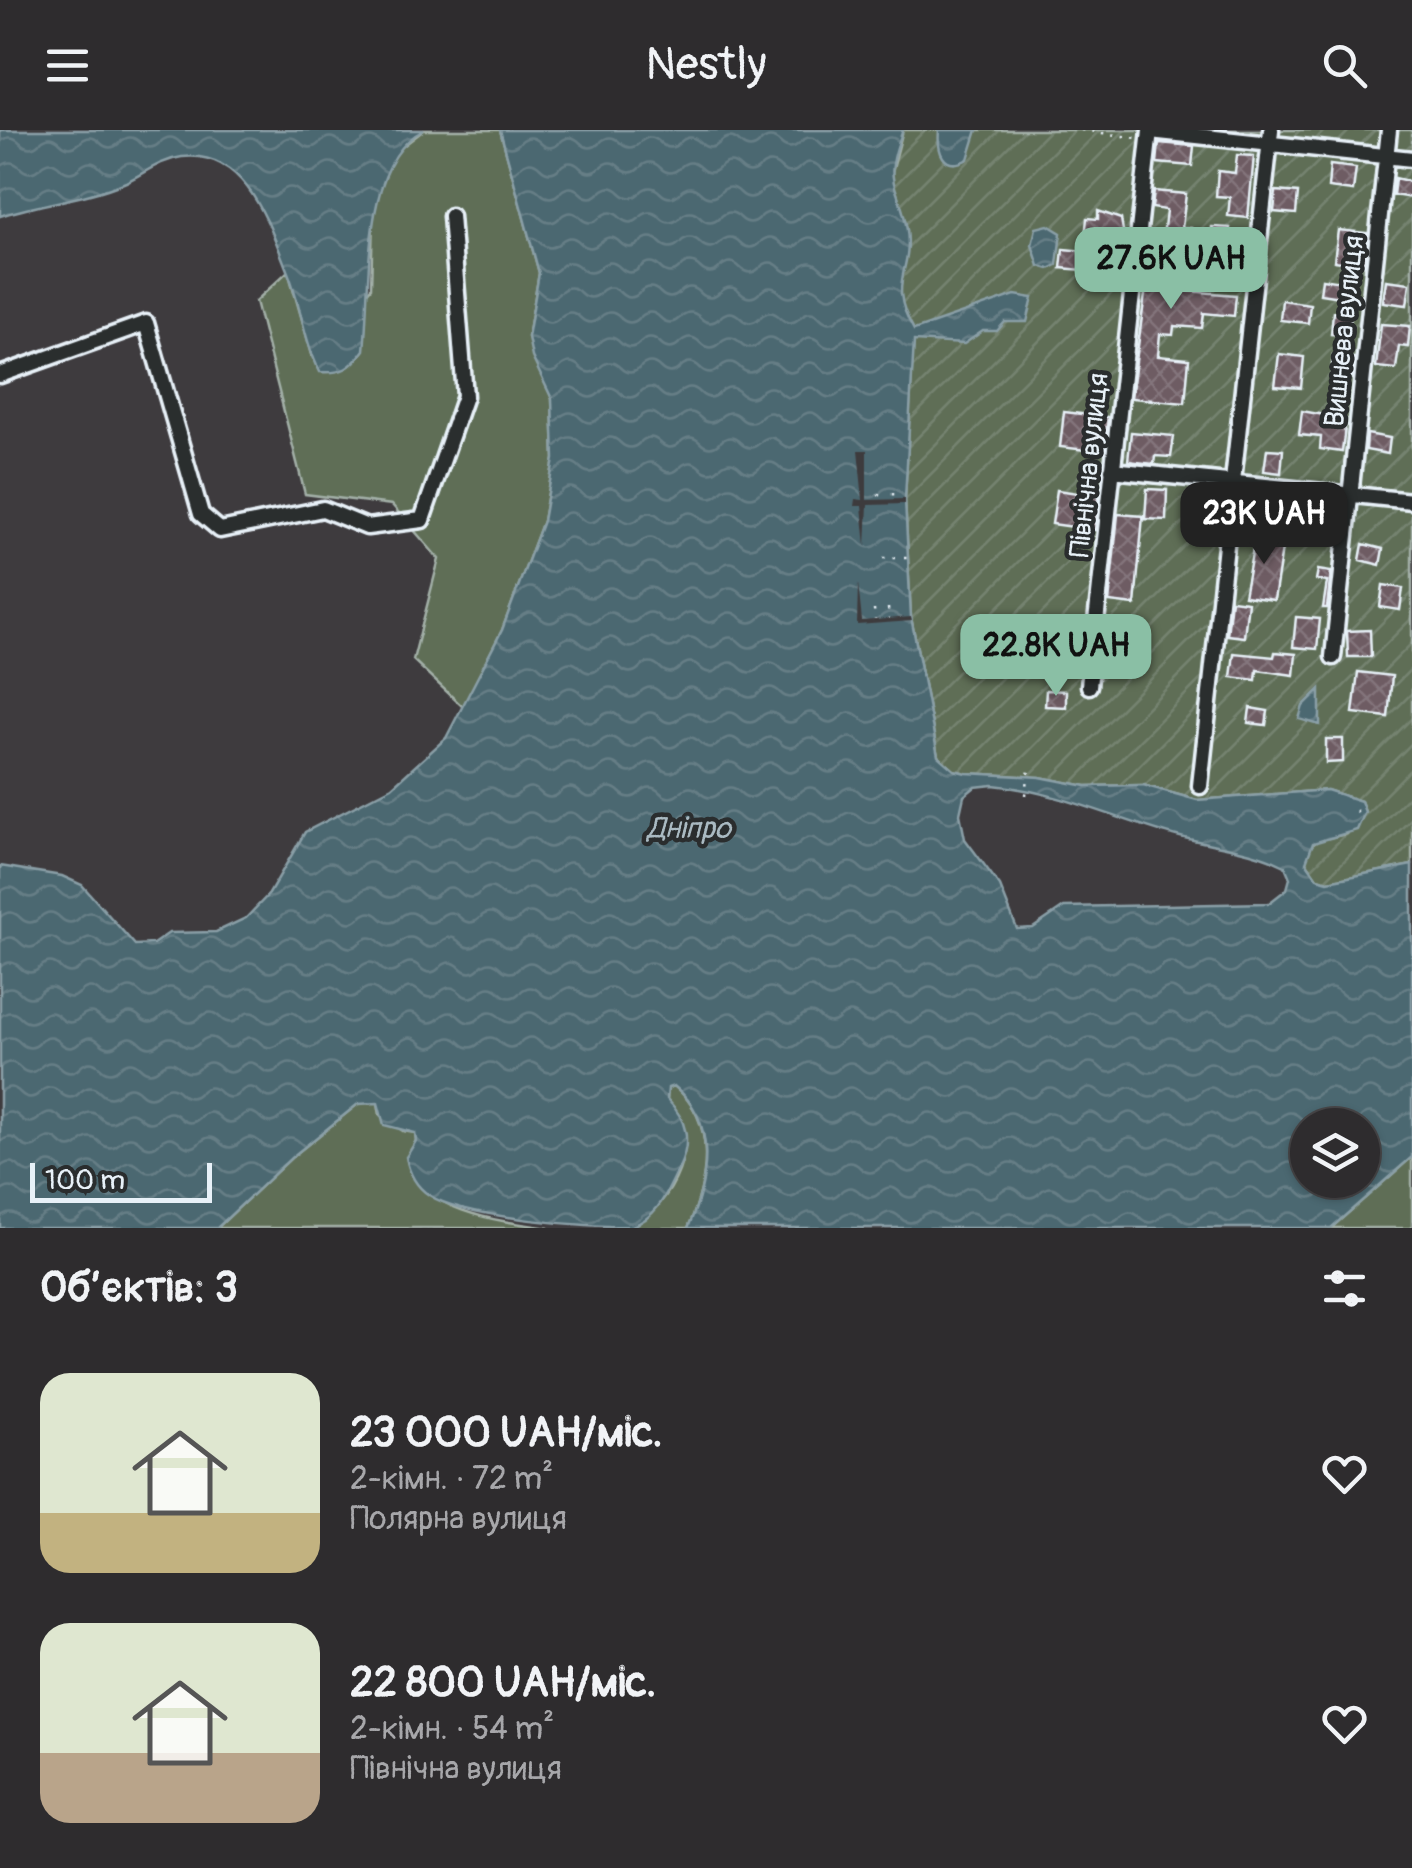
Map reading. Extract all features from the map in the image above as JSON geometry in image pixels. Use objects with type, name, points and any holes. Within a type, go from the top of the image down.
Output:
[{"type":"street","name":"Вишнева вулиця","points":[[1333,657],[1390,130]]},
{"type":"street","points":[[1149,134],[1270,137],[1412,159]]},
{"type":"street","name":"Північна вулиця","points":[[1088,686],[1149,134]]},
{"type":"street","points":[[1200,786],[1270,137]]},
{"type":"street","points":[[0,375],[146,323],[201,514],[220,530],[323,509],[367,528],[422,520],[464,396],[451,216]]},
{"type":"street","points":[[1112,470],[1412,501]]},
{"type":"path","points":[[1081,130],[1149,134]]},
{"type":"path","points":[[893,492],[894,500]]},
{"type":"path","points":[[879,493],[880,500]]},
{"type":"path","points":[[884,558],[909,558]]},
{"type":"path","points":[[888,608],[889,618]]},
{"type":"path","points":[[874,609],[875,620]]},
{"type":"path","points":[[1026,795],[1029,769]]},
{"type":"path","points":[[1356,812],[1363,805]]},
{"type":"green space","points":[[424,130],[500,130],[539,273],[528,337],[552,399],[554,459],[543,521],[502,630],[463,707],[413,660],[439,559],[392,505],[305,494],[256,301],[288,271],[312,355],[371,288],[373,219],[383,175],[394,153]]},
{"type":"green space","points":[[903,130],[1412,130],[1412,865],[1328,881],[1317,878],[1306,862],[1308,848],[1319,840],[1346,834],[1365,812],[1361,801],[1327,790],[1197,800],[1143,785],[1086,786],[1040,777],[966,773],[954,770],[938,756],[911,617],[905,499],[914,331],[899,302],[907,230],[891,176]]},
{"type":"green space","points":[[674,1086],[698,1117],[703,1135],[704,1172],[695,1210],[688,1228],[629,1228],[659,1204],[679,1171],[684,1133],[667,1099],[668,1088]]},
{"type":"green space","points":[[378,1103],[380,1115],[403,1131],[415,1133],[407,1160],[415,1178],[428,1192],[466,1212],[549,1228],[217,1228],[292,1157],[358,1104]]},
{"type":"green space","points":[[1412,1157],[1412,1228],[1331,1228],[1365,1198],[1380,1198],[1380,1185]]},
{"type":"water","points":[[0,130],[424,130],[403,146],[379,197],[369,261],[364,350],[346,368],[320,372],[292,283],[262,211],[238,177],[222,165],[204,158],[182,157],[112,188],[0,216]]},
{"type":"water","name":"Дніпро","points":[[500,130],[903,130],[892,174],[907,230],[902,300],[914,330],[1015,295],[1033,298],[1027,322],[1005,322],[997,331],[983,331],[964,344],[914,341],[905,499],[911,617],[938,756],[954,770],[966,773],[1040,777],[1086,786],[1143,785],[1197,800],[1327,790],[1361,801],[1365,812],[1357,830],[1313,843],[1306,862],[1317,878],[1328,881],[1412,865],[1412,1157],[1380,1185],[1380,1108],[1290,1108],[1290,1198],[1365,1198],[1331,1228],[688,1228],[701,1191],[705,1153],[698,1117],[674,1086],[668,1088],[667,1099],[685,1131],[683,1158],[656,1210],[632,1226],[498,1215],[469,1210],[429,1195],[416,1183],[407,1163],[406,1157],[416,1141],[415,1133],[384,1125],[378,1103],[358,1104],[292,1157],[217,1228],[0,1228],[0,866],[62,876],[82,885],[135,945],[153,944],[169,933],[216,932],[246,918],[269,894],[305,832],[392,787],[446,738],[502,630],[543,521],[554,459],[552,399],[532,357],[528,337],[539,273]],"holes":[[[975,787],[1016,788],[1173,835],[1258,855],[1285,866],[1290,878],[1287,889],[1269,903],[1064,907],[1033,928],[1017,929],[1000,886],[965,839],[960,814],[964,796]]]},
{"type":"water","points":[[939,130],[977,130],[968,159],[952,163],[943,157]]},
{"type":"water","points":[[1048,225],[1061,233],[1057,265],[1049,269],[1039,266],[1032,245],[1036,228]]},
{"type":"water","points":[[1320,689],[1320,725],[1299,719],[1303,706]]},
{"type":"pier","points":[[858,450],[867,450],[867,500],[905,499],[905,504],[868,505],[866,546],[862,506],[854,506],[855,499],[863,500]]},
{"type":"pier","points":[[858,583],[862,621],[911,617],[912,621],[857,625]]},
{"type":"building","points":[[1159,143],[1194,146],[1192,166],[1157,163]]},
{"type":"building","points":[[1237,155],[1254,156],[1248,218],[1228,216],[1230,197],[1216,196],[1218,171],[1235,173]]},
{"type":"building","points":[[1330,165],[1356,168],[1353,191],[1328,188]]},
{"type":"building","points":[[1395,178],[1412,182],[1412,198],[1393,195]]},
{"type":"building","points":[[1154,191],[1186,194],[1182,228],[1191,228],[1189,246],[1181,246],[1177,290],[1236,295],[1234,316],[1204,313],[1202,328],[1174,326],[1173,335],[1160,334],[1158,356],[1189,359],[1185,403],[1131,398],[1146,287],[1155,288],[1166,210],[1152,208]]},
{"type":"building","points":[[1276,191],[1298,193],[1296,214],[1274,212]]},
{"type":"building","points":[[1098,211],[1121,219],[1125,242],[1085,238],[1087,218],[1098,219]]},
{"type":"building","points":[[1212,227],[1230,228],[1227,260],[1209,259]]},
{"type":"building","points":[[1338,230],[1367,233],[1364,265],[1334,261]]},
{"type":"building","points":[[1063,249],[1085,251],[1083,270],[1061,268]]},
{"type":"building","points":[[1322,279],[1342,282],[1340,297],[1320,294]]},
{"type":"building","points":[[1386,280],[1410,283],[1407,305],[1383,302]]},
{"type":"building","points":[[1282,300],[1310,304],[1308,323],[1280,320]]},
{"type":"building","points":[[1333,312],[1351,314],[1349,335],[1331,334]]},
{"type":"building","points":[[1381,324],[1410,326],[1408,347],[1399,346],[1396,369],[1376,367]]},
{"type":"building","points":[[1279,354],[1304,357],[1301,388],[1275,386]]},
{"type":"building","points":[[1333,355],[1354,358],[1352,377],[1331,375]]},
{"type":"building","points":[[1302,411],[1346,419],[1342,452],[1320,449],[1321,437],[1299,435]]},
{"type":"building","points":[[1064,412],[1108,417],[1104,452],[1060,447]]},
{"type":"building","points":[[1131,432],[1174,436],[1171,457],[1155,456],[1154,464],[1128,461]]},
{"type":"building","points":[[1367,434],[1390,438],[1388,454],[1366,450]]},
{"type":"building","points":[[1267,449],[1283,450],[1281,473],[1264,471]]},
{"type":"building","points":[[1147,489],[1167,490],[1166,520],[1145,519]]},
{"type":"building","points":[[1057,490],[1099,496],[1095,530],[1052,524]]},
{"type":"building","points":[[1318,506],[1338,506],[1336,524],[1318,523]]},
{"type":"building","points":[[1118,514],[1143,516],[1135,605],[1109,602]]},
{"type":"building","points":[[1256,533],[1284,536],[1274,600],[1244,596]]},
{"type":"building","points":[[1363,544],[1383,549],[1380,565],[1360,560]]},
{"type":"building","points":[[1318,570],[1331,572],[1327,608],[1323,608],[1327,582],[1316,580]]},
{"type":"building","points":[[1383,585],[1403,588],[1400,610],[1380,607]]},
{"type":"building","points":[[1231,600],[1248,602],[1244,637],[1227,635]]},
{"type":"building","points":[[1296,617],[1320,619],[1317,649],[1293,647]]},
{"type":"building","points":[[1370,630],[1371,657],[1348,657],[1347,631]]},
{"type":"building","points":[[1275,652],[1296,654],[1294,675],[1257,670],[1256,680],[1231,677],[1234,653],[1274,657]]},
{"type":"building","points":[[1358,672],[1392,676],[1388,717],[1353,713]]},
{"type":"building","points":[[1046,690],[1066,691],[1066,707],[1045,706]]},
{"type":"building","points":[[1250,708],[1268,711],[1266,725],[1248,723]]},
{"type":"building","points":[[1326,739],[1343,739],[1343,762],[1326,763]]}]
